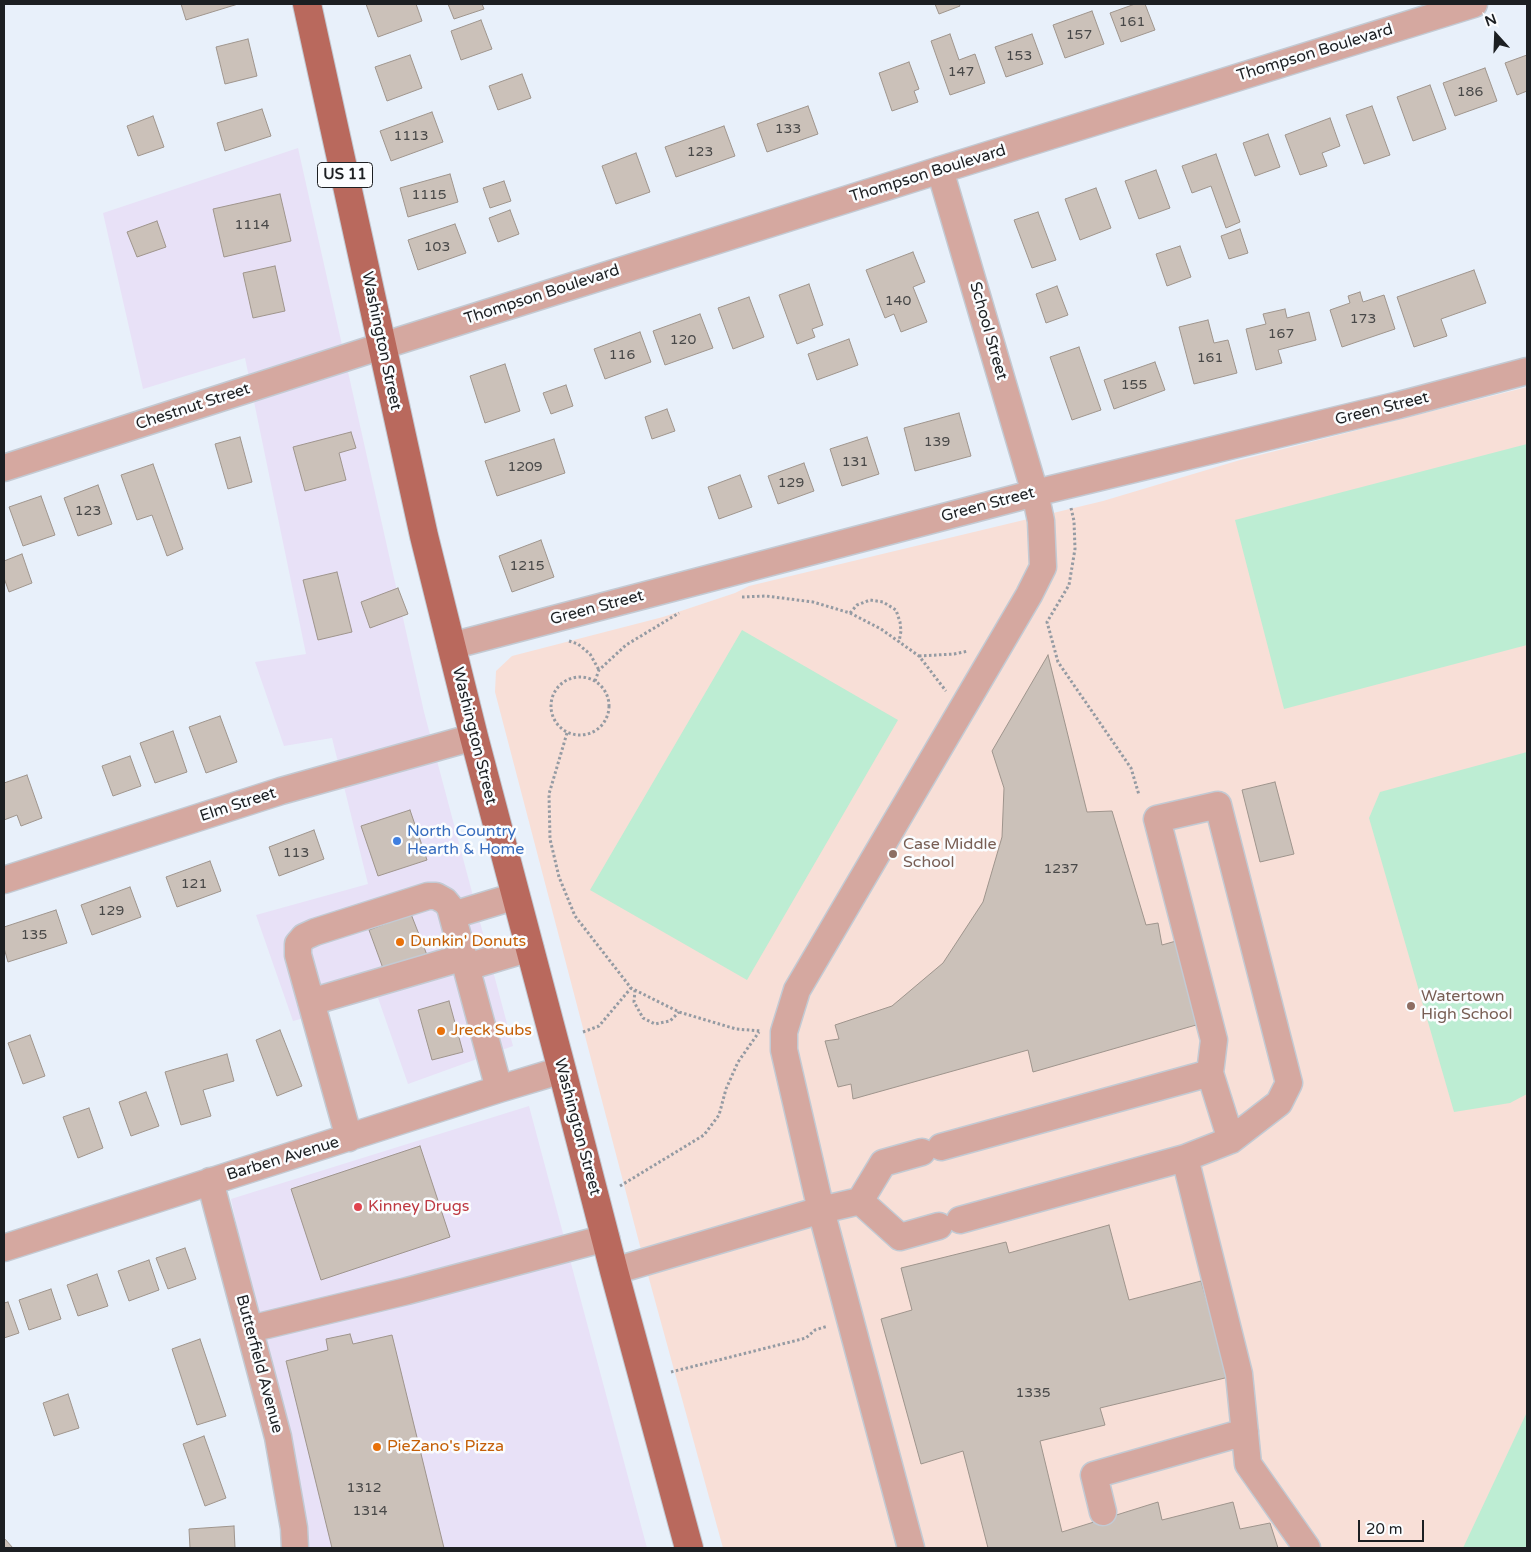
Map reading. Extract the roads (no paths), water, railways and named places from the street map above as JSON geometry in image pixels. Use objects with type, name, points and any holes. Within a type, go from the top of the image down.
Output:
[{"type":"main road","name":"Washington Street","points":[[307,4],[424,536],[451,646],[614,1271],[689,1548]]},
{"type":"street","name":"Thompson Boulevard","points":[[382,346],[1474,4]]},
{"type":"street","name":"School Street","points":[[821,1210],[784,1050],[771,1032],[960,714],[1029,595],[1043,567],[1041,521],[1035,492],[940,170]]},
{"type":"street","name":"Chestnut Street","points":[[4,468],[382,346]]},
{"type":"street","name":"Green Street","points":[[451,646],[1035,492],[1399,405],[1527,371]]},
{"type":"street","name":"Elm Street","points":[[4,880],[281,791],[474,737]]},
{"type":"street","points":[[860,1201],[900,1237],[1185,1158],[1231,1140],[1279,1103],[1289,1083],[1218,805],[1157,819],[1214,1040],[1210,1073],[1231,1140]]},
{"type":"street","points":[[349,1138],[298,954],[298,944],[304,937],[315,932],[428,896],[436,896],[444,901],[450,907],[453,915],[499,1089]]},
{"type":"street","points":[[453,915],[516,896]]},
{"type":"street","points":[[311,1002],[466,962],[530,948]]},
{"type":"street","name":"Barben Avenue","points":[[4,1248],[562,1070]]},
{"type":"street","points":[[614,1271],[821,1210],[860,1201],[883,1162],[1210,1073]]},
{"type":"street","points":[[1185,1158],[1239,1374],[1248,1464],[1307,1548]]},
{"type":"street","name":"Butterfield Avenue","points":[[210,1181],[278,1438],[294,1528],[294,1548]]},
{"type":"street","points":[[821,1210],[911,1548]]},
{"type":"street","points":[[250,1329],[407,1291],[606,1238]]},
{"type":"street","points":[[1103,1512],[1094,1475],[1245,1432]]},
{"type":"place","name":"North Country Hearth & Home","points":[[397,841]]},
{"type":"place","name":"Case Middle School","points":[[893,854]]},
{"type":"place","name":"Dunkin' Donuts","points":[[400,942]]},
{"type":"place","name":"Watertown High School","points":[[1411,1006]]},
{"type":"place","name":"Jreck Subs","points":[[441,1031]]},
{"type":"place","name":"Kinney Drugs","points":[[358,1207]]},
{"type":"place","name":"PieZano's Pizza","points":[[377,1447]]}]
